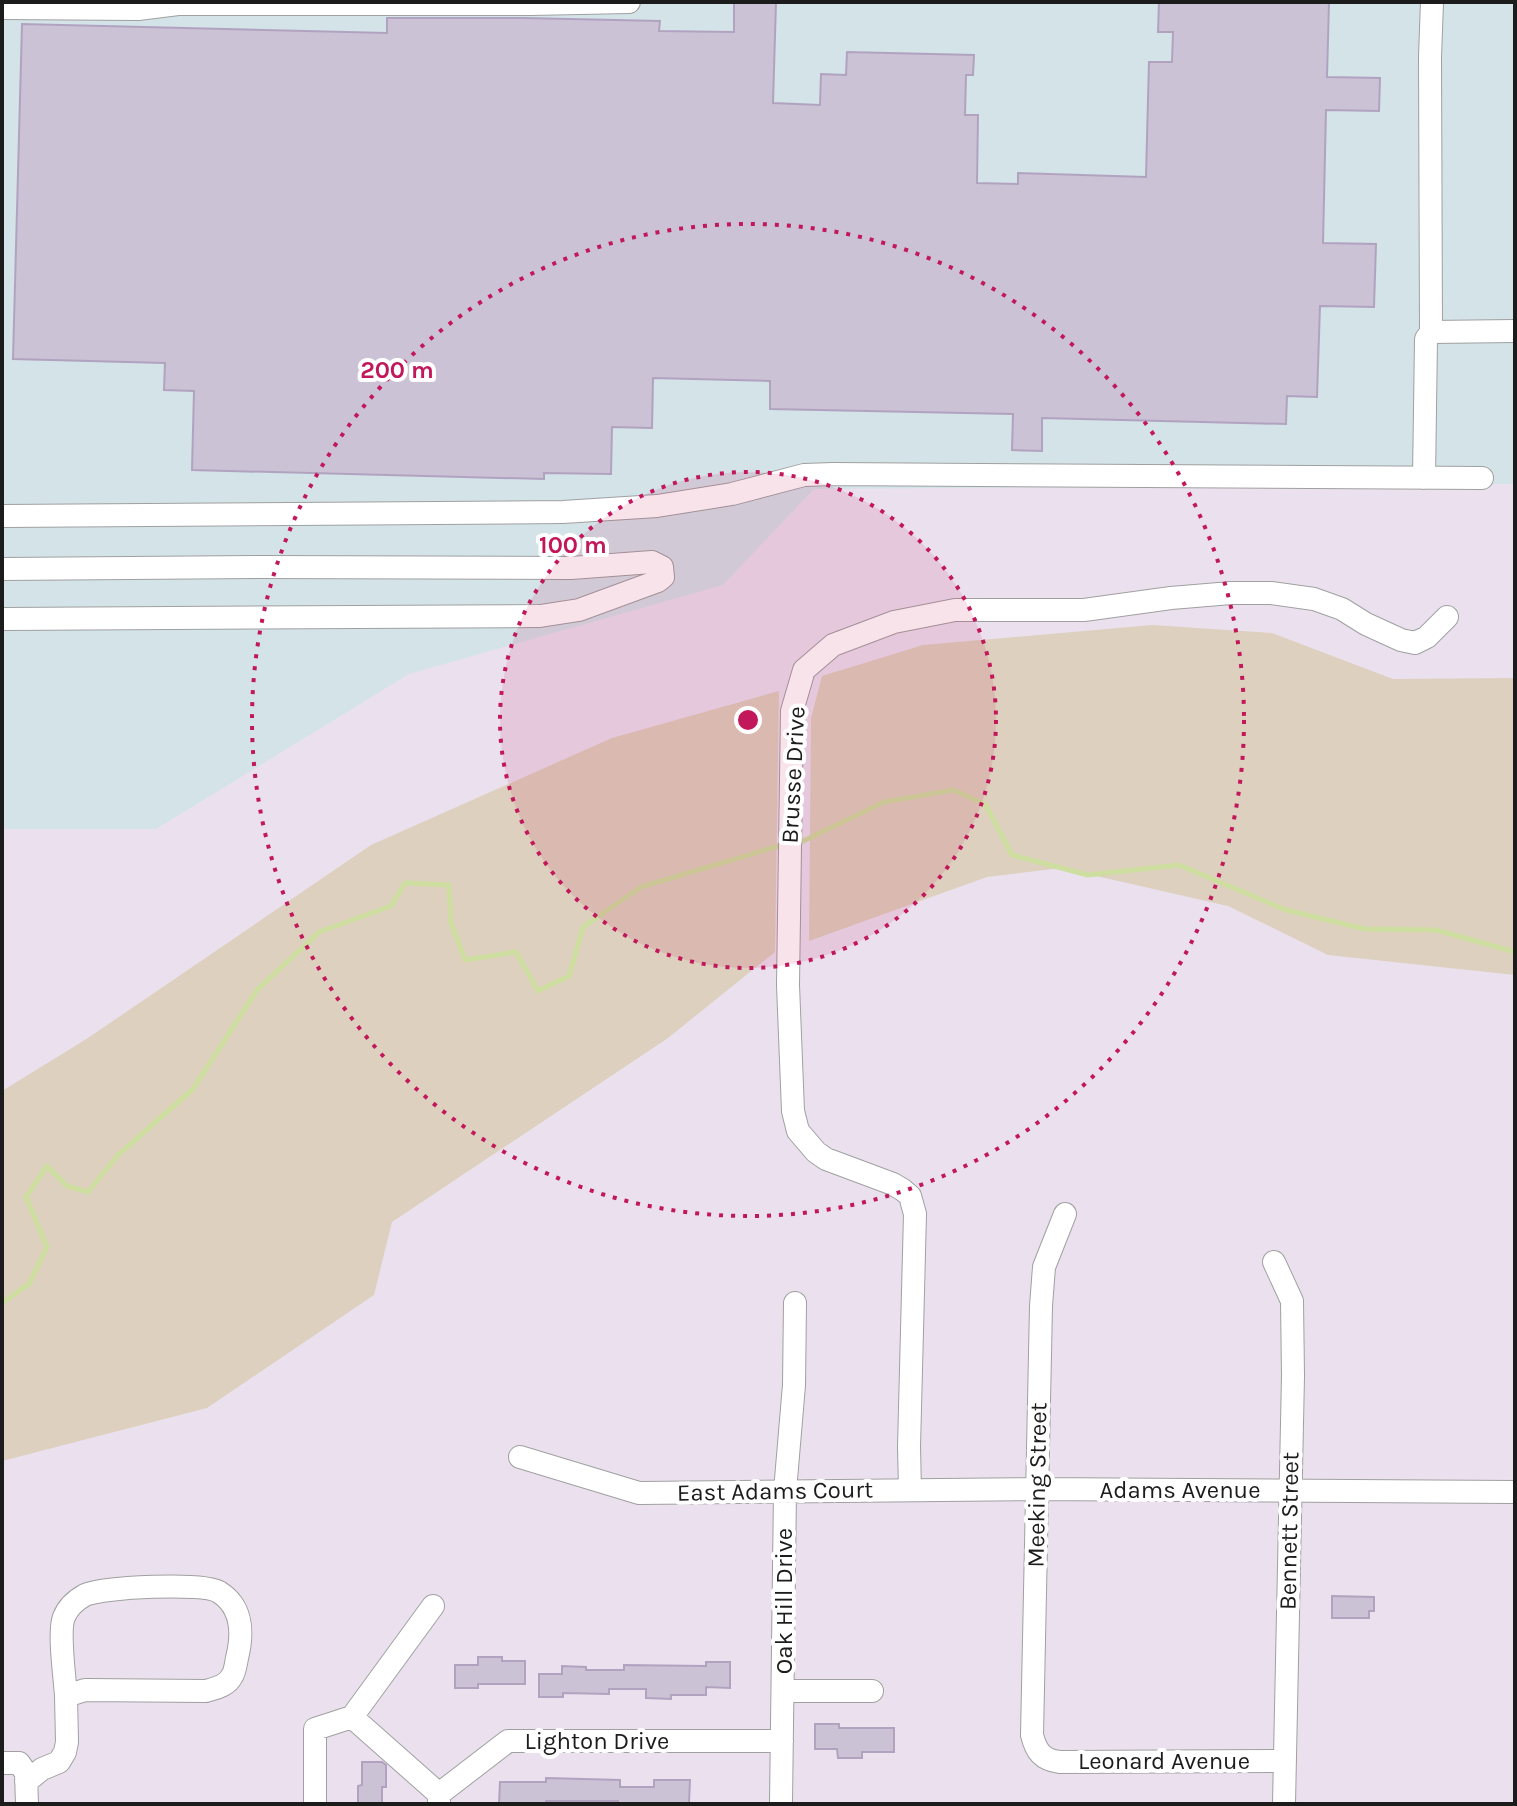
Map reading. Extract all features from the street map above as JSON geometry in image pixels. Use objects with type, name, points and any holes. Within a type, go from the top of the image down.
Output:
[{"type":"street","points":[[2,8],[138,9],[178,4],[266,3],[629,2]]},
{"type":"street","points":[[1424,478],[1426,339],[1431,332],[1432,2]]},
{"type":"street","points":[[1431,332],[1515,331]]},
{"type":"street","points":[[2,516],[563,512],[657,506],[732,494],[804,475],[833,474],[1482,478]]},
{"type":"street","points":[[2,569],[571,568],[652,562],[662,567],[663,577],[579,610],[540,616],[2,619]]},
{"type":"street","name":"Brusse Drive","points":[[910,1490],[914,1204],[910,1196],[893,1184],[826,1159],[816,1152],[798,1131],[793,1111],[788,985],[792,711],[804,670],[833,645],[894,622],[955,610],[1084,610],[1186,597],[1271,593],[1314,599],[1342,609],[1401,640],[1415,643],[1427,637],[1447,617]]},
{"type":"street","name":"Meeking Street","points":[[1043,1757],[1032,1735],[1041,1306],[1044,1267],[1065,1214]]},
{"type":"street","name":"Bennett Street","points":[[1274,1262],[1292,1301],[1284,1804]]},
{"type":"street","name":"Oak Hill Drive","points":[[781,1804],[785,1491],[794,1385],[795,1303]]},
{"type":"street","name":"East Adams Court","points":[[520,1457],[639,1493],[1036,1489]]},
{"type":"street","name":"Adams Avenue","points":[[1036,1489],[1515,1492]]},
{"type":"street","points":[[26,1793],[42,1769],[59,1762],[65,1752],[62,1619],[72,1604],[86,1595],[103,1590],[198,1587],[217,1590],[230,1602],[238,1616],[241,1629],[239,1650],[232,1676],[222,1687],[206,1691],[85,1690],[66,1696]]},
{"type":"street","points":[[315,1804],[315,1729],[352,1717],[433,1606]]},
{"type":"street","points":[[783,1691],[872,1691]]},
{"type":"street","points":[[352,1717],[439,1799]]},
{"type":"street","name":"Lighton Drive","points":[[439,1799],[508,1741],[782,1741]]},
{"type":"street","name":"Leonard Avenue","points":[[1043,1757],[1060,1762],[1285,1761]]},
{"type":"street","points":[[2,1763],[19,1763],[26,1773],[26,1793]]},
{"type":"shaded area","points":[[2,2],[1515,2],[1515,484],[814,489],[723,585],[409,674],[156,829],[2,829]]},
{"type":"shaded area","points":[[1152,625],[1272,633],[1393,679],[1515,678],[1515,975],[1328,955],[1228,906],[1061,868],[987,877],[809,941],[811,718],[822,676],[923,645]]},
{"type":"shaded area","points":[[779,691],[775,952],[668,1038],[392,1222],[374,1295],[207,1408],[2,1461],[2,1091],[88,1038],[371,845],[612,738]]},
{"type":"building","points":[[734,2],[776,2],[773,103],[820,105],[821,74],[846,75],[847,52],[974,55],[973,75],[966,75],[965,115],[978,115],[977,183],[1018,184],[1018,173],[1146,177],[1149,62],[1172,62],[1173,32],[1158,32],[1159,2],[1329,2],[1327,77],[1380,78],[1379,111],[1326,110],[1323,243],[1376,244],[1374,307],[1320,306],[1317,397],[1287,396],[1286,424],[1042,418],[1042,451],[1012,450],[1013,414],[770,409],[770,381],[653,378],[652,428],[612,427],[611,474],[544,473],[544,479],[192,470],[194,391],[164,390],[165,363],[13,359],[22,24],[387,33],[387,18],[524,18],[660,21],[659,31],[734,32]]},
{"type":"building","points":[[1332,1596],[1374,1597],[1374,1611],[1369,1611],[1369,1618],[1332,1618]]},
{"type":"building","points":[[478,1657],[525,1661],[525,1684],[478,1684],[478,1688],[455,1688],[455,1665],[478,1665]]},
{"type":"building","points":[[706,1662],[730,1662],[730,1688],[706,1687],[706,1695],[671,1695],[671,1699],[646,1698],[646,1689],[609,1689],[609,1694],[563,1693],[563,1697],[539,1697],[539,1674],[562,1674],[562,1666],[586,1667],[586,1670],[624,1670],[624,1665],[706,1666]]},
{"type":"building","points":[[815,1724],[839,1724],[839,1728],[894,1728],[894,1752],[862,1752],[862,1758],[838,1758],[837,1749],[815,1749]]},
{"type":"building","points":[[362,1762],[382,1762],[386,1765],[382,1804],[358,1804]]},
{"type":"building","points":[[546,1778],[620,1780],[620,1787],[654,1787],[654,1780],[690,1780],[689,1803],[546,1801],[546,1804],[499,1804],[500,1782],[546,1782]]},
{"type":"waterway","points":[[797,844],[884,802],[953,790],[985,804],[1012,855],[1088,875],[1179,865],[1286,910],[1365,929],[1436,930],[1515,952]]},
{"type":"waterway","points":[[2,1303],[29,1284],[47,1247],[26,1197],[47,1166],[67,1186],[88,1192],[118,1155],[193,1089],[257,990],[319,932],[391,906],[405,883],[449,885],[451,923],[465,960],[516,952],[538,991],[569,976],[583,927],[641,887],[782,845]]}]
